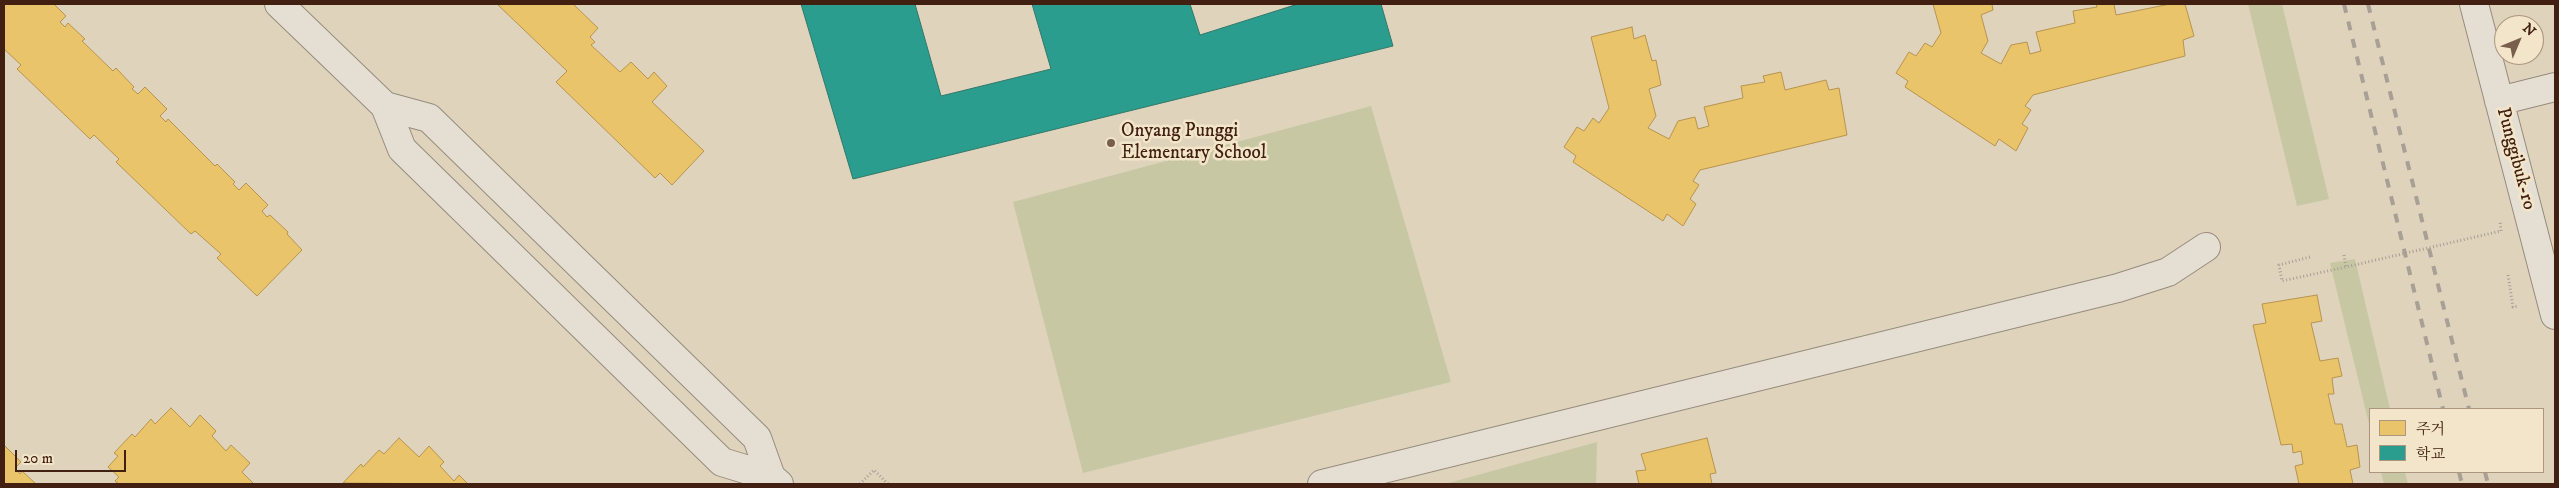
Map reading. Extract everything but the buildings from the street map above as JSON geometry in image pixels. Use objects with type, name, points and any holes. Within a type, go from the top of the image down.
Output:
[{"type":"street","points":[[279,4],[385,106],[402,149],[722,462],[775,480]]},
{"type":"street","name":"Punggibuk-ro","points":[[2474,4],[2555,315]]},
{"type":"street","points":[[2499,101],[2555,87]]},
{"type":"street","points":[[385,106],[429,118],[757,438],[775,480]]},
{"type":"street","points":[[1322,484],[2118,288],[2168,272],[2206,247]]},
{"type":"path","points":[[2310,257],[2279,265],[2282,281],[2502,230],[2500,221]]},
{"type":"path","points":[[2344,254],[2346,267]]},
{"type":"path","points":[[860,484],[874,470],[888,484]]},
{"type":"green space","points":[[2248,4],[2282,4],[2329,199],[2297,206]]},
{"type":"green space","points":[[1371,106],[1451,382],[1083,473],[1013,202]]},
{"type":"green space","points":[[2355,259],[2390,408],[2369,408],[2369,424],[2330,263]]},
{"type":"green space","points":[[1597,442],[1596,484],[1445,484]]},
{"type":"green space","points":[[2381,473],[2405,473],[2408,484],[2384,484]]},
{"type":"railway","points":[[2344,4],[2443,408]]},
{"type":"railway","points":[[2368,4],[2469,408]]},
{"type":"railway","points":[[2459,473],[2462,484]]},
{"type":"railway","points":[[2485,473],[2488,484]]},
{"type":"place","name":"Onyang Punggi Elementary School","points":[[1111,143]]}]
